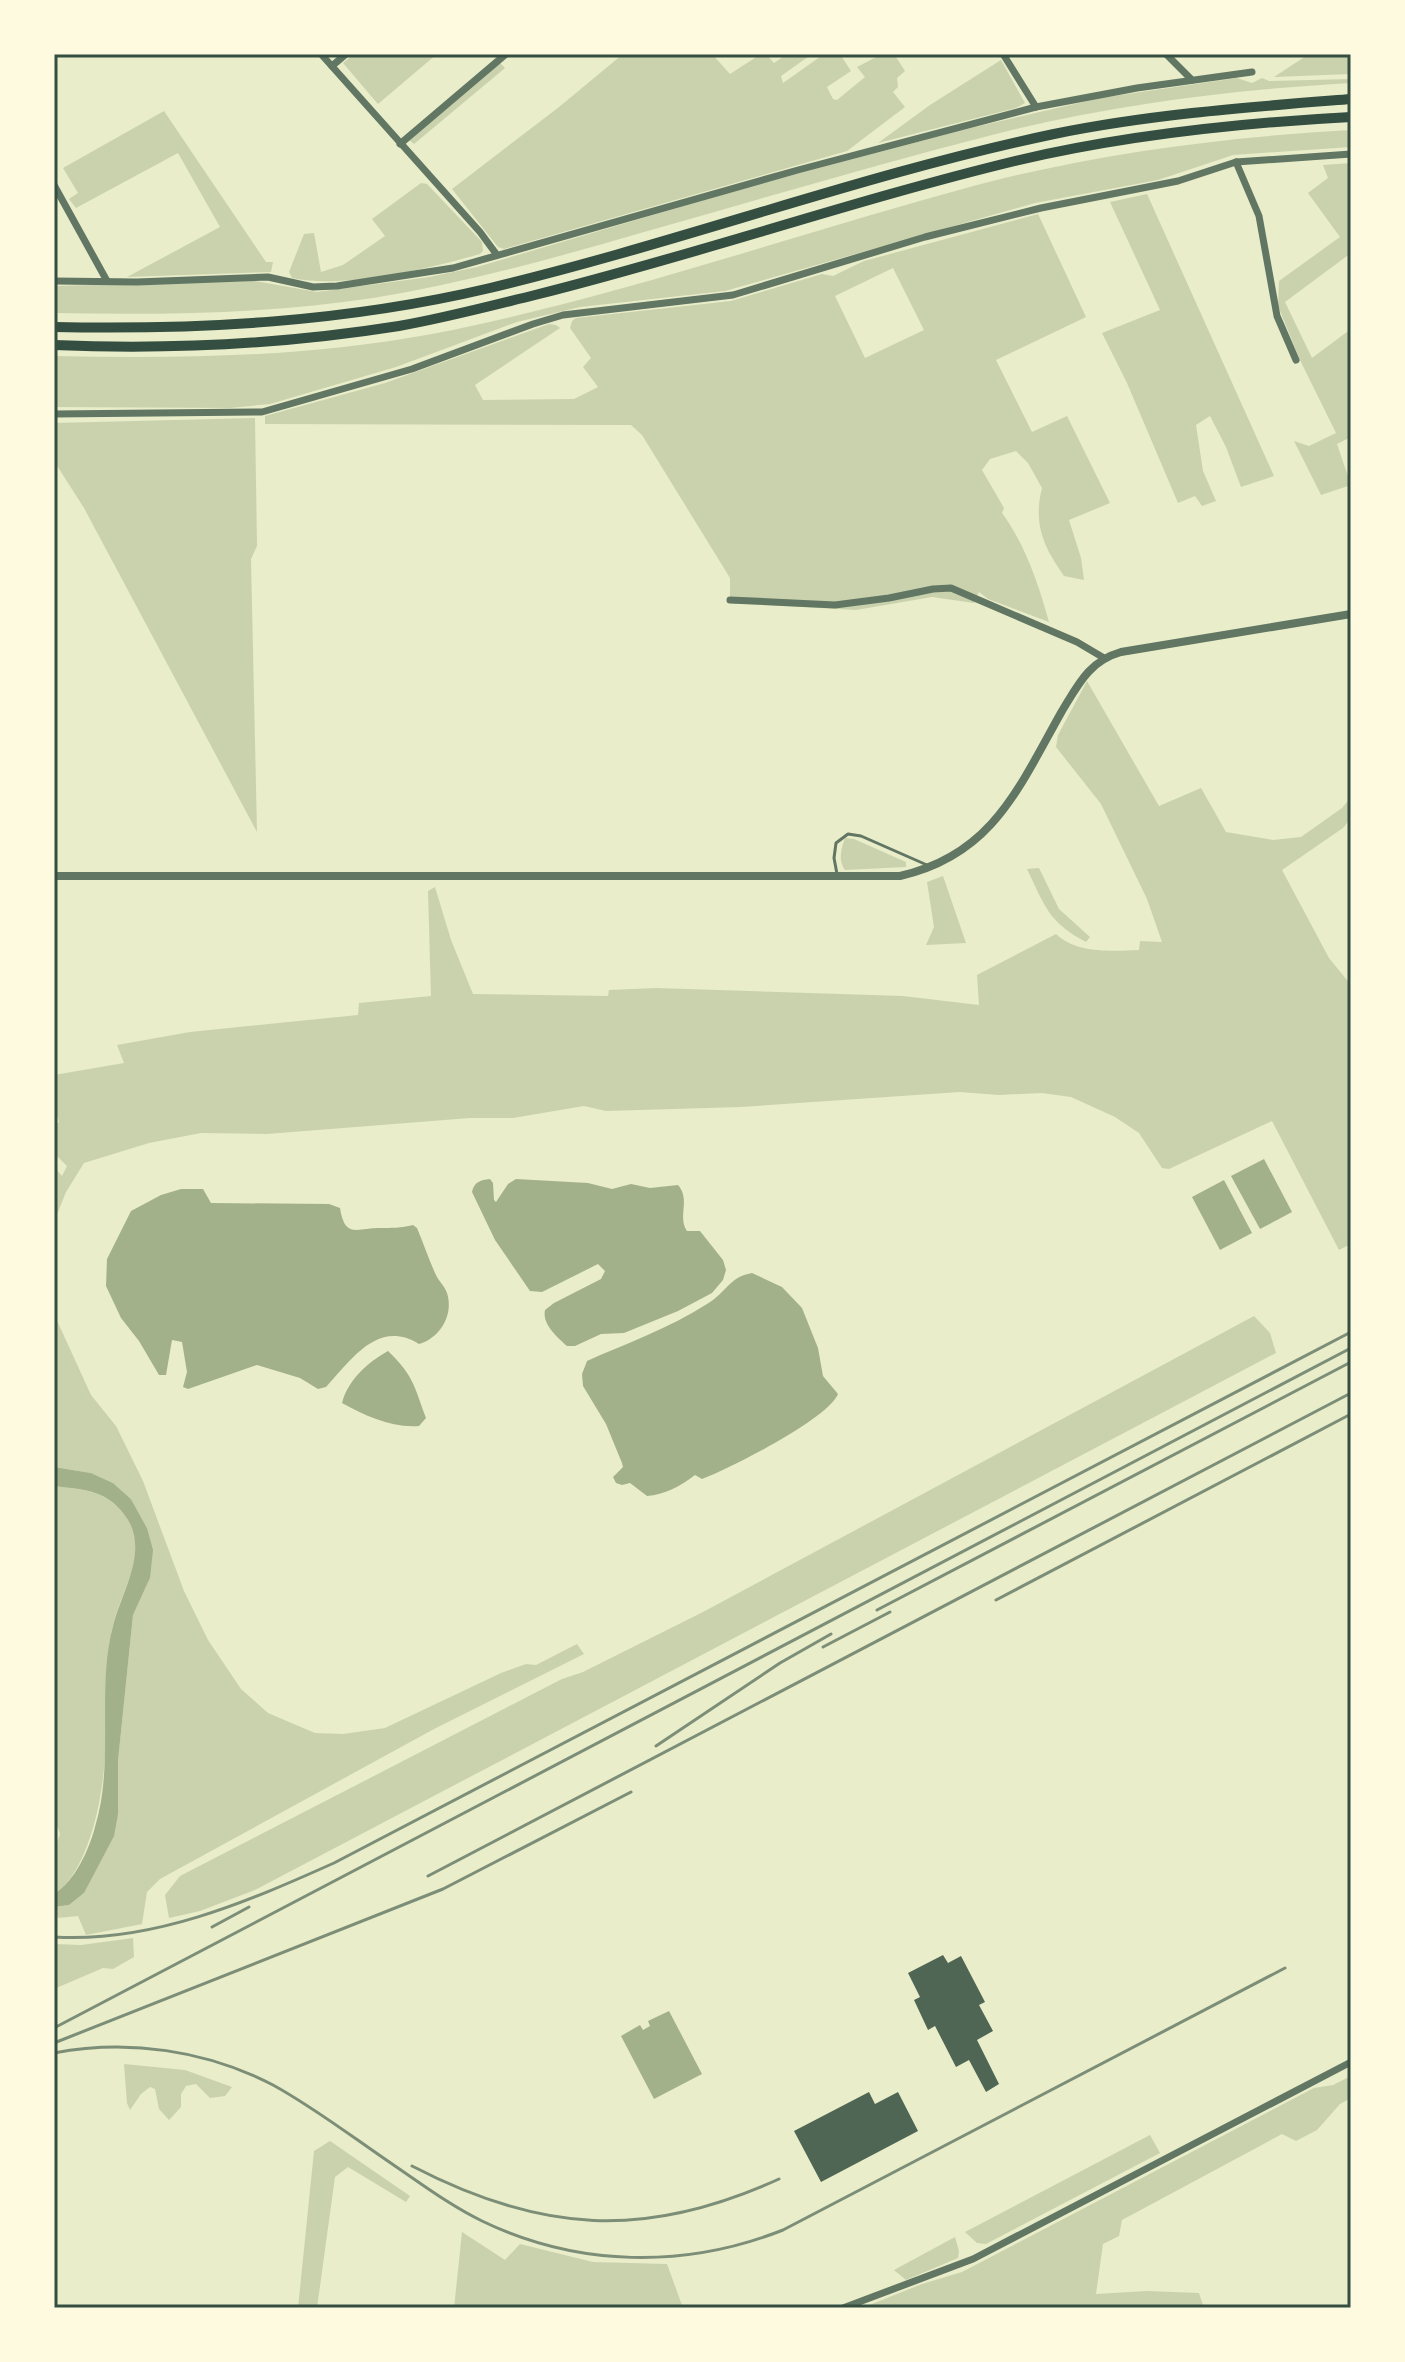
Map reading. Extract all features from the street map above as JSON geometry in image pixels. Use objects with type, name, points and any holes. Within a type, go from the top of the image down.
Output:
[{"type":"main road","points":[[54,327],[236,325],[297,320],[413,303],[568,268],[937,163],[1051,135],[1165,115],[1351,99]]},
{"type":"main road","points":[[54,345],[112,348],[222,344],[304,338],[399,325],[584,283],[1017,161],[1096,144],[1207,128],[1351,117]]},
{"type":"street","points":[[321,54],[497,255]]},
{"type":"street","points":[[332,66],[346,54]]},
{"type":"street","points":[[400,144],[506,54]]},
{"type":"street","points":[[1003,54],[1036,107]]},
{"type":"street","points":[[1166,54],[1192,80]]},
{"type":"street","points":[[54,281],[268,277],[313,287],[413,276],[1036,107],[1252,72]]},
{"type":"street","points":[[54,414],[262,412],[412,369],[563,315],[733,295],[925,237],[1041,208],[1178,181],[1236,162],[1351,154]]},
{"type":"street","points":[[1236,162],[1259,216],[1277,316],[1296,360]]},
{"type":"street","points":[[54,185],[107,281]]},
{"type":"street","points":[[730,600],[835,605],[951,588],[1077,642],[1104,658]]},
{"type":"street","points":[[54,876],[900,876],[932,867],[970,846],[1000,815],[1081,679],[1104,658],[1121,652],[1351,614]]},
{"type":"street","points":[[843,2308],[961,2265],[1351,2062]]},
{"type":"lane","points":[[838,878],[834,858],[836,843],[848,834],[861,836],[932,867]]},
{"type":"shaded area","points":[[354,54],[437,54],[378,104],[343,63]]},
{"type":"shaded area","points":[[623,54],[712,54],[730,74],[761,54],[766,54],[774,63],[787,54],[812,54],[781,76],[783,83],[824,54],[840,54],[851,71],[827,87],[833,99],[837,100],[865,77],[857,67],[882,54],[894,54],[905,71],[897,78],[898,87],[893,92],[905,107],[847,151],[504,249],[498,247],[452,189]]},
{"type":"shaded area","points":[[1309,54],[1351,54],[1351,74],[1274,77]]},
{"type":"shaded area","points":[[1001,60],[1025,103],[1016,108],[878,143],[930,105]]},
{"type":"shaded area","points":[[500,63],[505,68],[414,144],[409,140]]},
{"type":"shaded area","points":[[1237,78],[1252,83],[1262,78],[1269,81],[1351,79],[1351,83],[1172,100],[1040,123],[543,260],[373,298],[214,312],[54,313],[54,286],[255,281],[317,292],[429,277],[477,267],[758,184],[971,128],[1100,98]]},
{"type":"shaded area","points":[[164,111],[266,262],[273,262],[271,272],[127,277],[220,227],[178,153],[76,208],[69,199],[78,193],[63,168]]},
{"type":"shaded area","points":[[1351,130],[1351,147],[1233,155],[1158,180],[1035,203],[725,291],[580,307],[517,322],[396,367],[270,404],[230,408],[54,407],[54,356],[243,355],[338,348],[432,334],[638,284],[909,204],[1023,174],[1162,148]]},
{"type":"shaded area","points":[[1351,163],[1351,253],[1285,302],[1312,358],[1351,329],[1351,437],[1337,444],[1351,485],[1321,495],[1294,441],[1309,446],[1336,433],[1300,360],[1278,306],[1279,281],[1340,237],[1308,193],[1328,178],[1323,165]]},
{"type":"shaded area","points":[[421,183],[427,184],[482,242],[483,251],[480,254],[386,276],[336,281],[292,278],[289,272],[304,234],[314,233],[321,272],[343,265],[385,236],[372,219]]},
{"type":"shaded area","points":[[1147,194],[1274,476],[1241,487],[1210,416],[1196,425],[1203,471],[1216,501],[1202,506],[1195,496],[1178,503],[1127,383],[1102,333],[1160,310],[1110,202]]},
{"type":"shaded area","points":[[1038,214],[1086,317],[996,360],[1032,432],[1067,416],[1110,503],[1069,520],[1081,558],[1084,580],[1064,576],[1045,544],[1039,524],[1042,488],[1028,463],[1016,451],[990,459],[982,470],[1024,551],[1049,622],[988,599],[979,592],[974,603],[932,597],[856,610],[730,603],[730,578],[642,435],[631,425],[265,424],[265,416],[385,383],[549,324],[560,328],[475,385],[483,400],[574,399],[598,387],[583,367],[591,358],[570,328],[576,318],[731,301],[822,274],[833,276],[864,261]],"holes":[[[893,268],[924,330],[865,358],[835,296]]]},
{"type":"shaded area","points":[[255,418],[257,546],[251,559],[257,832],[84,508],[54,461],[54,423]]},
{"type":"shaded area","points":[[1087,681],[1159,806],[1201,788],[1226,832],[1273,840],[1301,837],[1342,808],[1351,797],[1351,818],[1343,828],[1282,870],[1329,958],[1351,985],[1351,1244],[1339,1250],[1272,1121],[1169,1169],[1162,1168],[1139,1133],[1115,1117],[1071,1097],[1042,1093],[999,1095],[960,1092],[741,1107],[606,1111],[584,1106],[513,1118],[470,1118],[267,1134],[201,1133],[149,1143],[84,1163],[66,1192],[54,1222],[54,1167],[62,1176],[67,1166],[54,1153],[54,1126],[59,1122],[54,1104],[54,1075],[124,1063],[117,1045],[190,1032],[358,1015],[359,1003],[431,996],[428,891],[435,887],[451,940],[473,994],[608,996],[609,990],[656,988],[903,996],[979,1005],[977,975],[1056,934],[1074,945],[1095,950],[1139,950],[1140,941],[1162,942],[1147,899],[1101,804],[1056,747],[1058,735]]},
{"type":"shaded area","points":[[845,838],[906,862],[906,867],[845,870],[841,850]]},
{"type":"shaded area","points":[[1039,868],[1059,909],[1090,937],[1086,942],[1063,927],[1049,912],[1027,869]]},
{"type":"shaded area","points":[[943,876],[966,943],[926,945],[934,927],[927,882]]},
{"type":"shaded area","points":[[1264,1159],[1292,1212],[1260,1229],[1231,1176]]},
{"type":"shaded area","points":[[490,1179],[496,1202],[508,1184],[516,1179],[588,1183],[612,1189],[631,1184],[650,1188],[678,1185],[683,1197],[684,1226],[687,1231],[700,1231],[723,1260],[726,1270],[723,1280],[712,1293],[678,1311],[624,1333],[601,1334],[575,1346],[567,1346],[548,1325],[545,1310],[601,1279],[605,1271],[598,1264],[542,1292],[530,1291],[495,1240],[472,1192],[478,1182]]},
{"type":"shaded area","points":[[1224,1180],[1252,1233],[1220,1250],[1192,1197]]},
{"type":"shaded area","points":[[181,1189],[203,1189],[211,1203],[329,1204],[340,1208],[345,1224],[353,1230],[413,1225],[447,1293],[449,1309],[444,1324],[433,1337],[419,1344],[391,1336],[378,1339],[356,1354],[326,1387],[318,1389],[300,1378],[257,1365],[188,1389],[183,1387],[187,1372],[182,1342],[172,1340],[166,1375],[159,1375],[121,1318],[106,1286],[107,1259],[131,1211],[161,1195]]},
{"type":"shaded area","points":[[752,1273],[782,1287],[802,1308],[818,1348],[823,1376],[838,1394],[798,1429],[702,1479],[695,1475],[672,1489],[647,1496],[630,1483],[616,1483],[613,1477],[623,1467],[606,1424],[583,1386],[582,1374],[587,1361],[693,1313],[733,1281]]},
{"type":"shaded area","points":[[54,1314],[91,1395],[116,1426],[143,1481],[184,1591],[208,1640],[241,1689],[268,1713],[315,1733],[343,1734],[385,1728],[501,1673],[526,1664],[536,1665],[577,1644],[584,1654],[434,1729],[160,1879],[147,1892],[142,1924],[86,1935],[78,1916],[58,1918],[54,1907],[69,1905],[84,1893],[118,1814],[118,1761],[133,1615],[150,1578],[147,1528],[131,1499],[113,1483],[91,1473],[54,1467]]},
{"type":"shaded area","points":[[1254,1316],[1270,1333],[1276,1353],[255,1890],[200,1911],[169,1918],[165,1895],[180,1876],[562,1679],[583,1672],[703,1612]]},
{"type":"shaded area","points":[[388,1351],[416,1389],[426,1418],[419,1426],[389,1423],[342,1403],[360,1372]]},
{"type":"shaded area","points":[[54,1467],[91,1473],[113,1483],[131,1499],[147,1528],[153,1550],[150,1578],[133,1615],[118,1761],[118,1814],[114,1836],[84,1893],[69,1905],[54,1907],[54,1894],[75,1873],[85,1855],[101,1802],[108,1651],[131,1573],[135,1546],[128,1520],[121,1510],[96,1493],[54,1486]]},
{"type":"shaded area","points":[[54,1486],[96,1493],[113,1503],[128,1520],[136,1546],[111,1638],[106,1744],[97,1812],[81,1861],[67,1882],[54,1894],[54,1850],[60,1834],[54,1817]]},
{"type":"shaded area","points":[[133,1938],[134,1957],[113,1969],[103,1968],[54,1989],[54,1944],[81,1945]]},
{"type":"shaded area","points":[[669,2011],[702,2074],[654,2099],[621,2036],[640,2025],[643,2030],[650,2026],[648,2021]]},
{"type":"shaded area","points":[[124,2064],[185,2070],[232,2087],[225,2096],[210,2098],[196,2084],[186,2086],[181,2094],[181,2107],[169,2120],[159,2109],[155,2089],[150,2087],[130,2110]]},
{"type":"shaded area","points":[[1351,2076],[1351,2098],[1340,2104],[1317,2130],[1296,2141],[1282,2134],[1122,2220],[1119,2236],[1103,2244],[1096,2294],[1147,2291],[1199,2293],[1204,2308],[862,2308],[962,2272],[1314,2088],[1333,2085]]},
{"type":"shaded area","points":[[1150,2135],[1160,2153],[986,2244],[977,2243],[965,2232]]},
{"type":"shaded area","points":[[330,2141],[410,2196],[406,2202],[348,2167],[335,2177],[317,2308],[298,2308],[314,2151]]},
{"type":"shaded area","points":[[462,2232],[505,2260],[520,2244],[593,2262],[667,2264],[683,2308],[454,2308]]},
{"type":"shaded area","points":[[955,2237],[958,2258],[906,2280],[894,2270]]},
{"type":"building","points":[[943,1955],[948,1963],[961,1956],[985,2002],[979,2005],[993,2031],[977,2040],[999,2084],[986,2092],[969,2060],[956,2067],[935,2026],[928,2030],[914,2000],[920,1997],[908,1973]]},
{"type":"building","points":[[869,2092],[875,2104],[898,2092],[918,2131],[821,2182],[794,2131]]},
{"type":"railway","points":[[54,1937],[91,1937],[163,1927],[233,1905],[334,1863],[1351,1332]]},
{"type":"railway","points":[[54,2028],[1351,1348]]},
{"type":"railway","points":[[877,1610],[1351,1362]]},
{"type":"railway","points":[[428,1876],[1351,1393]]},
{"type":"railway","points":[[996,1600],[1351,1414]]},
{"type":"railway","points":[[823,1647],[890,1612]]},
{"type":"railway","points":[[656,1746],[780,1663],[831,1634]]},
{"type":"railway","points":[[54,2043],[443,1889],[631,1792]]},
{"type":"railway","points":[[212,1927],[249,1907]]},
{"type":"railway","points":[[54,2053],[110,2047],[138,2048],[221,2063],[289,2094],[437,2195],[482,2221],[555,2247],[631,2257],[670,2256],[708,2252],[783,2230],[1285,1968]]},
{"type":"railway","points":[[412,2166],[505,2205],[549,2216],[594,2220],[638,2219],[683,2212],[730,2199],[779,2179]]}]
